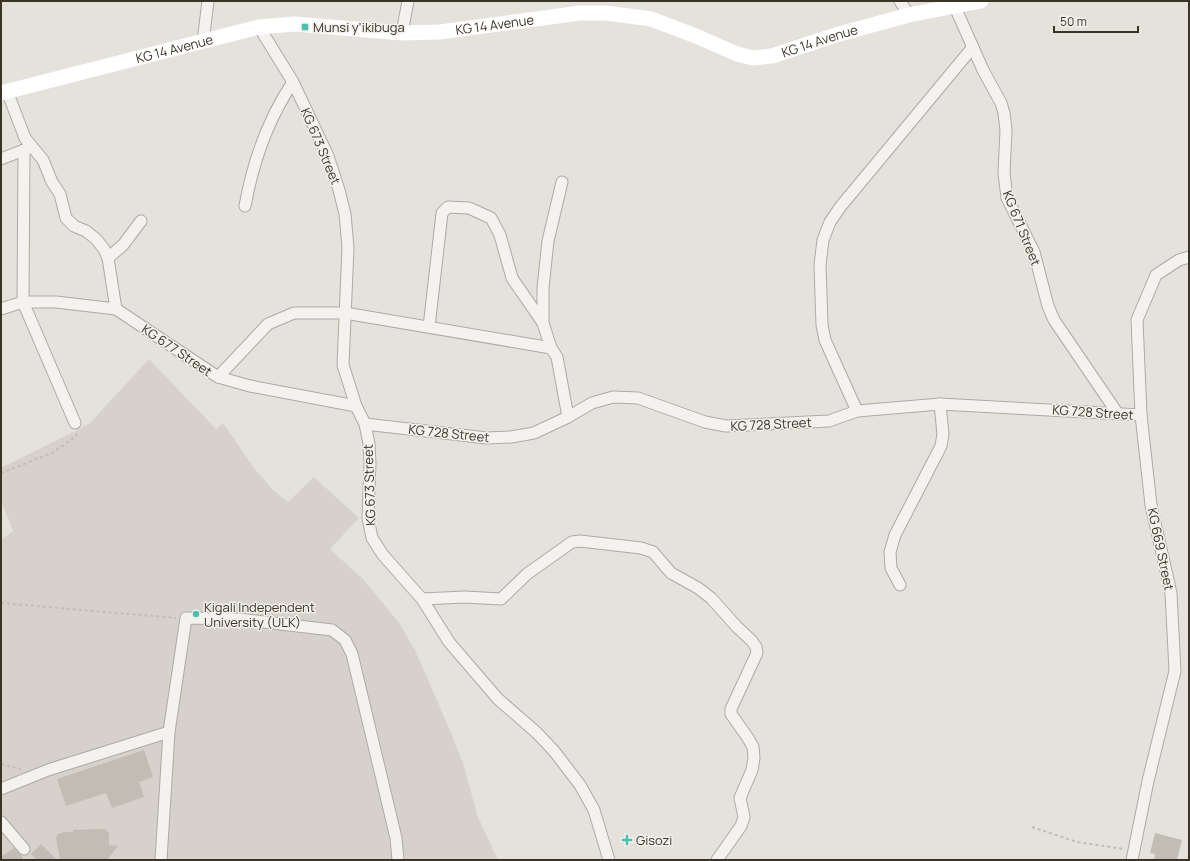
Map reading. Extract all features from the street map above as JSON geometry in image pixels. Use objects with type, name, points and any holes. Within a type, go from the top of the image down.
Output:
[{"type":"main road","name":"KG 14 Avenue","points":[[4,92],[259,27],[295,24],[402,33],[448,32],[580,12],[606,13],[651,19],[696,36],[737,54],[753,58],[772,56],[839,34],[909,15],[981,1]]},
{"type":"street","points":[[203,42],[208,1]]},
{"type":"street","points":[[402,33],[408,1]]},
{"type":"street","points":[[900,1],[909,15]]},
{"type":"street","name":"KG 671 Street","points":[[955,7],[973,47],[1001,102],[1006,130],[1004,172],[1007,198],[1034,252],[1048,306],[1054,320],[1118,414]]},
{"type":"street","name":"KG 673 Street","points":[[259,27],[293,82],[328,156],[345,214],[348,248],[343,365],[356,406],[365,424],[370,463],[368,518],[372,538],[383,555],[422,600],[449,642],[498,699],[537,733],[554,751],[580,785],[594,810],[610,860]]},
{"type":"street","points":[[857,411],[825,340],[822,325],[820,265],[823,240],[830,222],[841,206],[973,47]]},
{"type":"street","points":[[245,206],[254,166],[278,105],[293,82]]},
{"type":"street","points":[[4,92],[28,148],[23,302],[75,423]]},
{"type":"street","points":[[1,159],[28,148]]},
{"type":"street","points":[[28,148],[43,160],[52,182],[60,194],[66,218],[74,226],[86,231],[96,239],[108,258],[116,309]]},
{"type":"street","points":[[543,323],[543,288],[548,241],[562,182]]},
{"type":"street","points":[[429,327],[442,213],[448,207],[469,208],[491,218],[500,235],[512,278],[543,323],[551,348],[557,357],[568,417]]},
{"type":"street","points":[[108,258],[123,245],[140,221]]},
{"type":"street","name":"KG 669 Street","points":[[1133,856],[1148,781],[1175,670],[1171,593],[1151,505],[1141,415],[1137,320],[1156,275],[1179,260],[1189,257]]},
{"type":"street","name":"KG 677 Street","points":[[1,308],[23,302],[67,302],[116,309],[218,377],[250,386],[356,406]]},
{"type":"street","points":[[218,377],[268,324],[294,313],[345,313],[551,348]]},
{"type":"street","name":"KG 728 Street","points":[[365,424],[487,438],[511,437],[534,433],[568,417],[592,403],[613,397],[638,398],[705,422],[726,426],[829,421],[857,411],[940,404],[1141,415]]},
{"type":"street","points":[[900,585],[891,568],[890,552],[895,535],[941,446],[943,434],[940,404]]},
{"type":"street","points":[[422,600],[465,597],[501,599],[527,574],[564,547],[580,541],[641,548],[653,552],[671,573],[698,588],[711,598],[752,641],[756,647],[757,653],[731,709],[731,714],[753,747],[752,770],[740,802],[744,817],[741,826],[717,860]]},
{"type":"street","points":[[161,860],[169,732],[186,618],[238,619],[332,630],[345,640],[352,654],[396,838],[398,860]]},
{"type":"street","points":[[1,788],[48,770],[169,732]]},
{"type":"street","points":[[1,822],[24,849]]},
{"type":"path","points":[[1,473],[52,453],[77,435],[78,430],[75,423]]},
{"type":"path","points":[[1,603],[186,618]]},
{"type":"path","points":[[1032,827],[1076,842],[1120,848],[1133,856]]},
{"type":"shaded area","name":"Kigali Independent University (ULK)","points":[[149,359],[216,429],[223,423],[254,468],[274,491],[288,502],[314,477],[359,518],[330,549],[364,580],[400,624],[416,652],[463,763],[478,817],[498,860],[1,860],[1,540],[13,531],[1,501],[1,468],[89,424]]},
{"type":"building","points":[[144,750],[153,777],[139,782],[144,797],[112,808],[106,793],[66,806],[57,779]]},
{"type":"building","points":[[105,829],[109,833],[109,845],[118,846],[107,860],[60,860],[56,838],[58,834],[73,832],[73,830]]},
{"type":"building","points":[[1155,833],[1182,840],[1177,860],[1154,860],[1155,854],[1150,853]]},
{"type":"building","points":[[41,844],[57,860],[37,860],[31,854]]},
{"type":"building","points":[[14,848],[22,856],[22,860],[1,860],[1,857]]},
{"type":"place","name":"Munsi y'ikibuga","points":[[305,27]]},
{"type":"place","name":"Kigali Independent University (ULK)","points":[[196,614]]},
{"type":"place","name":"Gisozi","points":[[627,840]]}]
